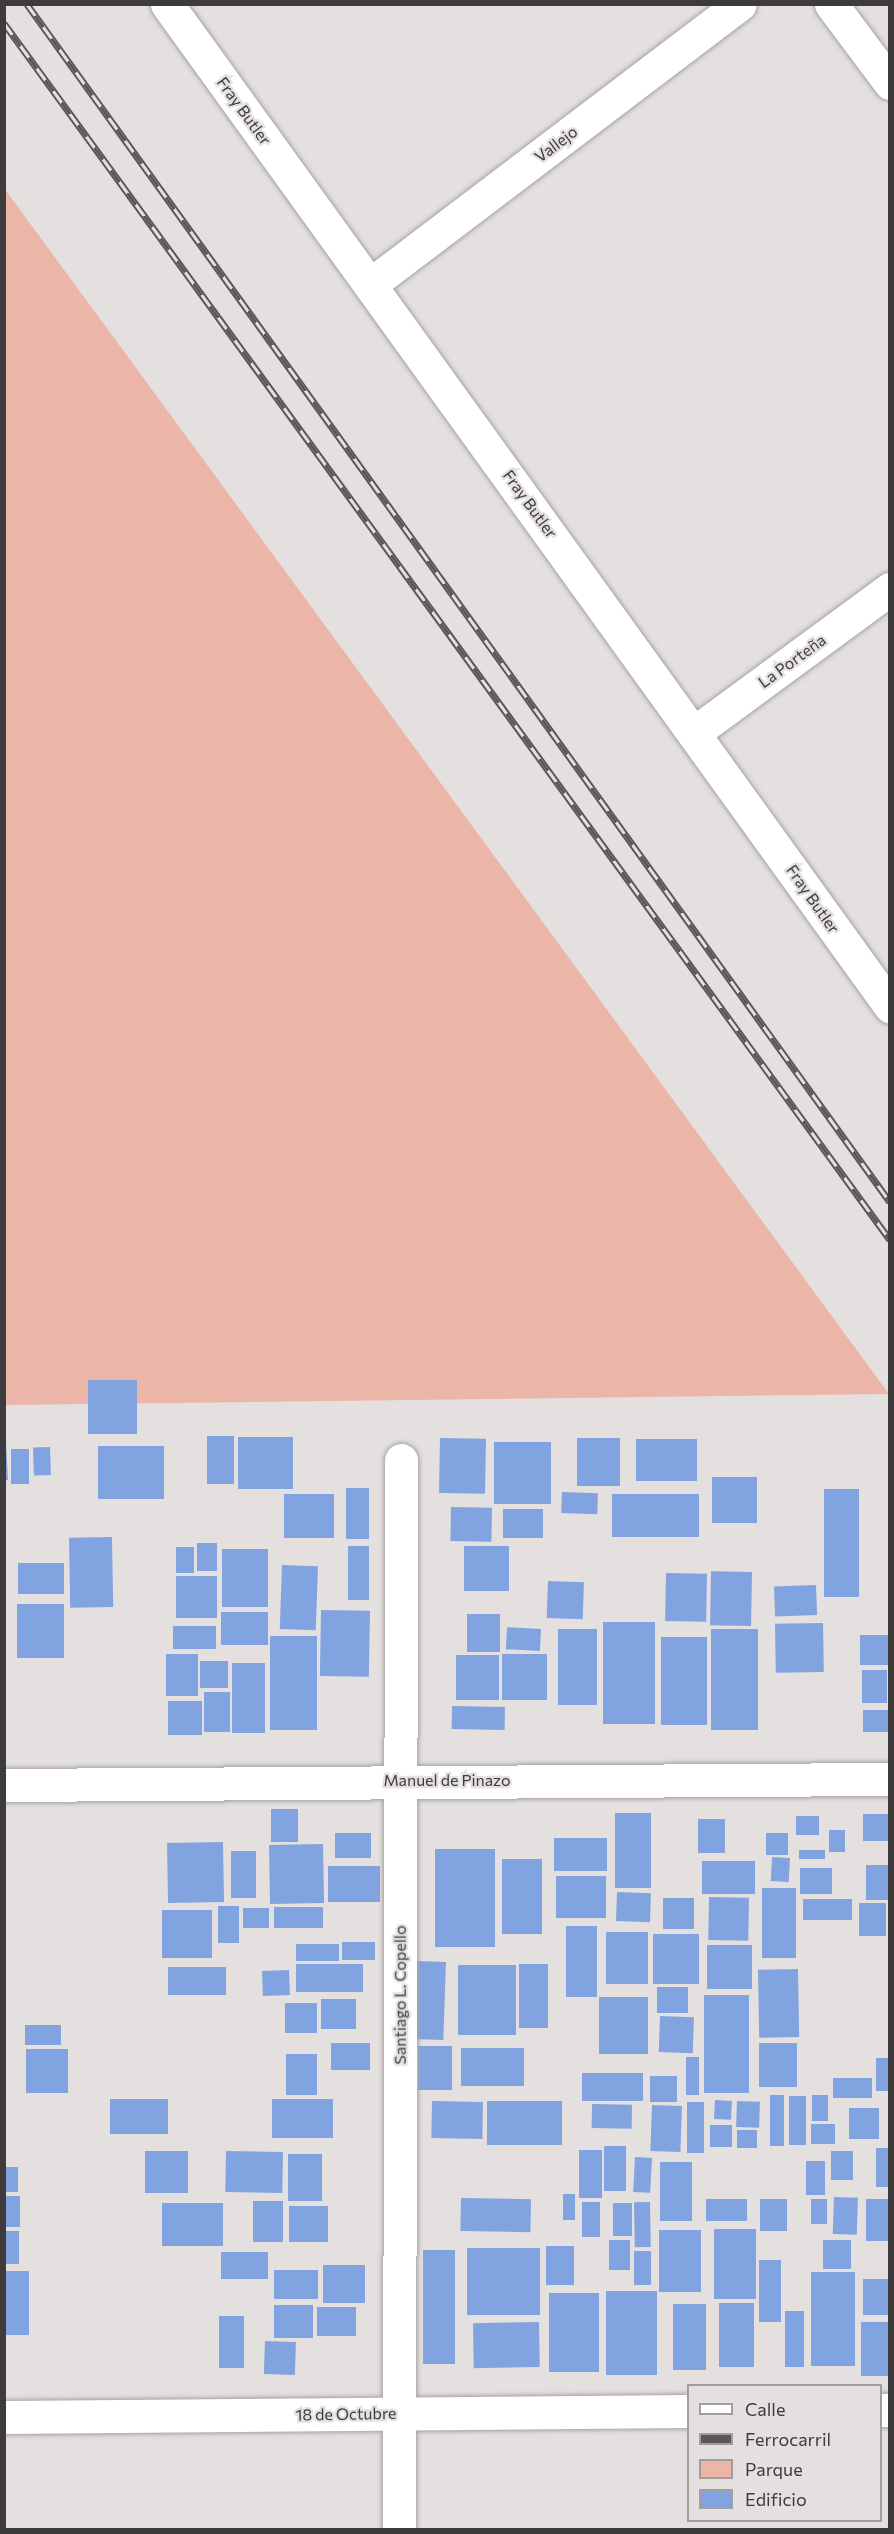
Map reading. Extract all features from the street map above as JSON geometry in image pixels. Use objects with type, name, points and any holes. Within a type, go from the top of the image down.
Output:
[{"type":"street","name":"Fray Butler","points":[[167,4],[695,732],[890,1006]]},
{"type":"street","name":"Vallejo","points":[[371,284],[740,4]]},
{"type":"street","points":[[831,4],[890,82]]},
{"type":"street","name":"La Porteña","points":[[695,732],[890,589]]},
{"type":"street","name":"Santiago L. Copello","points":[[399,2529],[401,1460]]},
{"type":"street","name":"Manuel de Pinazo","points":[[4,1785],[400,1780],[890,1779]]},
{"type":"street","name":"18 de Octubre","points":[[4,2417],[687,2411]]},
{"type":"green space","points":[[4,188],[889,1394],[5,1405]]},
{"type":"building","points":[[88,1380],[137,1380],[137,1434],[88,1434]]},
{"type":"building","points":[[207,1436],[234,1436],[234,1484],[207,1484]]},
{"type":"building","points":[[238,1437],[293,1437],[293,1489],[238,1489]]},
{"type":"building","points":[[440,1438],[486,1439],[485,1494],[439,1493]]},
{"type":"building","points":[[577,1438],[620,1438],[620,1486],[577,1486]]},
{"type":"building","points":[[636,1439],[697,1439],[697,1481],[636,1481]]},
{"type":"building","points":[[494,1442],[551,1442],[551,1504],[494,1504]]},
{"type":"building","points":[[4,1443],[6,1443],[8,1480],[4,1481]]},
{"type":"building","points":[[98,1446],[164,1446],[164,1499],[98,1499]]},
{"type":"building","points":[[50,1447],[51,1475],[34,1476],[33,1448]]},
{"type":"building","points":[[11,1449],[29,1449],[29,1484],[11,1484]]},
{"type":"building","points":[[712,1477],[757,1477],[757,1523],[712,1523]]},
{"type":"building","points":[[346,1488],[369,1488],[369,1539],[346,1539]]},
{"type":"building","points":[[824,1489],[859,1489],[859,1597],[824,1597]]},
{"type":"building","points":[[562,1492],[598,1493],[597,1514],[561,1513]]},
{"type":"building","points":[[284,1494],[334,1494],[334,1538],[284,1538]]},
{"type":"building","points":[[612,1494],[699,1494],[699,1537],[612,1537]]},
{"type":"building","points":[[451,1507],[492,1508],[491,1542],[450,1541]]},
{"type":"building","points":[[503,1509],[543,1509],[543,1538],[503,1538]]},
{"type":"building","points":[[112,1537],[113,1607],[70,1608],[69,1538]]},
{"type":"building","points":[[197,1543],[217,1543],[217,1571],[197,1571]]},
{"type":"building","points":[[348,1546],[369,1546],[369,1600],[348,1600]]},
{"type":"building","points":[[464,1546],[509,1546],[509,1591],[464,1591]]},
{"type":"building","points":[[176,1547],[194,1547],[194,1573],[176,1573]]},
{"type":"building","points":[[222,1549],[268,1549],[268,1607],[222,1607]]},
{"type":"building","points":[[18,1563],[64,1563],[64,1594],[18,1594]]},
{"type":"building","points":[[282,1565],[318,1566],[316,1630],[280,1629]]},
{"type":"building","points":[[711,1571],[752,1572],[751,1626],[710,1625]]},
{"type":"building","points":[[666,1573],[707,1574],[706,1622],[665,1621]]},
{"type":"building","points":[[176,1576],[217,1576],[217,1618],[176,1618]]},
{"type":"building","points":[[548,1581],[584,1582],[583,1619],[547,1618]]},
{"type":"building","points":[[816,1585],[817,1615],[775,1616],[774,1586]]},
{"type":"building","points":[[17,1604],[64,1604],[64,1658],[17,1658]]},
{"type":"building","points":[[321,1610],[370,1611],[369,1677],[320,1676]]},
{"type":"building","points":[[221,1612],[268,1612],[268,1645],[221,1645]]},
{"type":"building","points":[[467,1614],[500,1614],[500,1652],[467,1652]]},
{"type":"building","points":[[603,1622],[655,1622],[655,1724],[603,1724]]},
{"type":"building","points":[[823,1623],[824,1672],[776,1673],[775,1624]]},
{"type":"building","points":[[173,1626],[216,1626],[216,1649],[173,1649]]},
{"type":"building","points":[[507,1627],[541,1629],[540,1651],[506,1649]]},
{"type":"building","points":[[558,1629],[597,1629],[597,1705],[558,1705]]},
{"type":"building","points":[[711,1629],[758,1629],[758,1730],[711,1730]]},
{"type":"building","points":[[860,1635],[890,1635],[890,1665],[860,1665]]},
{"type":"building","points":[[270,1636],[317,1636],[317,1730],[270,1730]]},
{"type":"building","points":[[661,1637],[707,1637],[707,1725],[661,1725]]},
{"type":"building","points":[[166,1654],[198,1654],[198,1696],[166,1696]]},
{"type":"building","points":[[502,1654],[547,1654],[547,1700],[502,1700]]},
{"type":"building","points":[[456,1655],[499,1655],[499,1700],[456,1700]]},
{"type":"building","points":[[200,1661],[228,1661],[228,1688],[200,1688]]},
{"type":"building","points":[[232,1663],[265,1663],[265,1733],[232,1733]]},
{"type":"building","points":[[862,1670],[887,1670],[887,1703],[862,1703]]},
{"type":"building","points":[[204,1692],[230,1692],[230,1732],[204,1732]]},
{"type":"building","points":[[168,1701],[202,1701],[202,1735],[168,1735]]},
{"type":"building","points":[[452,1706],[505,1707],[505,1730],[452,1729]]},
{"type":"building","points":[[863,1710],[889,1710],[889,1732],[863,1732]]},
{"type":"building","points":[[271,1809],[298,1809],[298,1842],[271,1842]]},
{"type":"building","points":[[615,1813],[651,1813],[651,1888],[615,1888]]},
{"type":"building","points":[[863,1814],[890,1814],[890,1841],[863,1841]]},
{"type":"building","points":[[796,1816],[819,1816],[819,1835],[796,1835]]},
{"type":"building","points":[[698,1819],[725,1819],[725,1853],[698,1853]]},
{"type":"building","points":[[829,1830],[845,1830],[845,1852],[829,1852]]},
{"type":"building","points":[[335,1833],[371,1833],[371,1858],[335,1858]]},
{"type":"building","points":[[766,1833],[788,1833],[788,1855],[766,1855]]},
{"type":"building","points":[[554,1838],[607,1838],[607,1871],[554,1871]]},
{"type":"building","points":[[223,1842],[224,1902],[168,1903],[167,1843]]},
{"type":"building","points":[[323,1844],[324,1903],[270,1904],[269,1845]]},
{"type":"building","points":[[435,1849],[495,1849],[495,1947],[435,1947]]},
{"type":"building","points":[[799,1850],[825,1850],[825,1859],[799,1859]]},
{"type":"building","points":[[231,1851],[256,1851],[256,1898],[231,1898]]},
{"type":"building","points":[[772,1857],[790,1858],[789,1882],[771,1881]]},
{"type":"building","points":[[502,1859],[542,1859],[542,1934],[502,1934]]},
{"type":"building","points":[[702,1861],[755,1861],[755,1894],[702,1894]]},
{"type":"building","points":[[866,1865],[890,1865],[890,1900],[866,1900]]},
{"type":"building","points":[[328,1866],[380,1866],[380,1902],[328,1902]]},
{"type":"building","points":[[800,1868],[832,1868],[832,1894],[800,1894]]},
{"type":"building","points":[[556,1876],[606,1876],[606,1918],[556,1918]]},
{"type":"building","points":[[762,1888],[796,1888],[796,1958],[762,1958]]},
{"type":"building","points":[[617,1892],[651,1893],[650,1922],[616,1921]]},
{"type":"building","points":[[709,1897],[749,1898],[748,1941],[708,1940]]},
{"type":"building","points":[[663,1898],[694,1898],[694,1929],[663,1929]]},
{"type":"building","points":[[803,1899],[852,1899],[852,1920],[803,1920]]},
{"type":"building","points":[[859,1903],[886,1903],[886,1936],[859,1936]]},
{"type":"building","points":[[218,1906],[239,1906],[239,1943],[218,1943]]},
{"type":"building","points":[[274,1907],[323,1907],[323,1928],[274,1928]]},
{"type":"building","points":[[243,1908],[269,1908],[269,1928],[243,1928]]},
{"type":"building","points":[[162,1910],[212,1910],[212,1958],[162,1958]]},
{"type":"building","points":[[566,1926],[597,1926],[597,1997],[566,1997]]},
{"type":"building","points":[[606,1932],[648,1932],[648,1984],[606,1984]]},
{"type":"building","points":[[653,1934],[699,1934],[699,1984],[653,1984]]},
{"type":"building","points":[[342,1942],[375,1942],[375,1960],[342,1960]]},
{"type":"building","points":[[296,1944],[339,1944],[339,1961],[296,1961]]},
{"type":"building","points":[[707,1945],[752,1945],[752,1989],[707,1989]]},
{"type":"building","points":[[416,1961],[446,1962],[443,2040],[413,2039]]},
{"type":"building","points":[[296,1964],[363,1964],[363,1992],[296,1992]]},
{"type":"building","points":[[519,1964],[548,1964],[548,2028],[519,2028]]},
{"type":"building","points":[[458,1965],[516,1965],[516,2035],[458,2035]]},
{"type":"building","points":[[168,1967],[226,1967],[226,1995],[168,1995]]},
{"type":"building","points":[[798,1969],[799,2037],[759,2038],[758,1970]]},
{"type":"building","points":[[289,1970],[290,1995],[263,1996],[262,1971]]},
{"type":"building","points":[[657,1987],[688,1987],[688,2013],[657,2013]]},
{"type":"building","points":[[704,1995],[749,1995],[749,2093],[704,2093]]},
{"type":"building","points":[[599,1997],[648,1997],[648,2054],[599,2054]]},
{"type":"building","points":[[321,1999],[356,1999],[356,2029],[321,2029]]},
{"type":"building","points":[[285,2003],[317,2003],[317,2033],[285,2033]]},
{"type":"building","points":[[660,2016],[694,2017],[693,2053],[659,2052]]},
{"type":"building","points":[[25,2025],[61,2025],[61,2045],[25,2045]]},
{"type":"building","points":[[331,2043],[370,2043],[370,2070],[331,2070]]},
{"type":"building","points":[[759,2043],[797,2043],[797,2087],[759,2087]]},
{"type":"building","points":[[418,2046],[452,2046],[452,2090],[418,2090]]},
{"type":"building","points":[[461,2048],[524,2048],[524,2086],[461,2086]]},
{"type":"building","points":[[26,2049],[68,2049],[68,2093],[26,2093]]},
{"type":"building","points":[[286,2054],[317,2054],[317,2095],[286,2095]]},
{"type":"building","points":[[686,2057],[699,2057],[699,2095],[686,2095]]},
{"type":"building","points":[[876,2058],[890,2058],[890,2091],[876,2091]]},
{"type":"building","points":[[582,2073],[643,2073],[643,2101],[582,2101]]},
{"type":"building","points":[[650,2076],[677,2076],[677,2102],[650,2102]]},
{"type":"building","points":[[833,2078],[872,2078],[872,2098],[833,2098]]},
{"type":"building","points":[[770,2095],[784,2095],[784,2146],[770,2146]]},
{"type":"building","points":[[812,2095],[828,2095],[828,2121],[812,2121]]},
{"type":"building","points":[[789,2096],[806,2096],[806,2145],[789,2145]]},
{"type":"building","points":[[110,2099],[168,2099],[168,2134],[110,2134]]},
{"type":"building","points":[[272,2099],[333,2099],[333,2138],[272,2138]]},
{"type":"building","points":[[715,2100],[732,2101],[731,2120],[714,2119]]},
{"type":"building","points":[[432,2101],[483,2102],[482,2139],[431,2138]]},
{"type":"building","points":[[487,2101],[562,2101],[562,2145],[487,2145]]},
{"type":"building","points":[[737,2101],[760,2102],[759,2128],[736,2127]]},
{"type":"building","points":[[687,2102],[704,2102],[704,2153],[687,2153]]},
{"type":"building","points":[[592,2104],[632,2105],[632,2129],[592,2128]]},
{"type":"building","points":[[652,2105],[682,2106],[680,2152],[650,2151]]},
{"type":"building","points":[[849,2108],[879,2108],[879,2139],[849,2139]]},
{"type":"building","points":[[811,2124],[835,2124],[835,2144],[811,2144]]},
{"type":"building","points":[[710,2125],[732,2125],[732,2147],[710,2147]]},
{"type":"building","points":[[737,2130],[757,2130],[757,2148],[737,2148]]},
{"type":"building","points":[[604,2146],[626,2146],[626,2191],[604,2191]]},
{"type":"building","points":[[876,2148],[890,2148],[890,2187],[876,2187]]},
{"type":"building","points":[[579,2150],[602,2150],[602,2198],[579,2198]]},
{"type":"building","points":[[145,2151],[188,2151],[188,2193],[145,2193]]},
{"type":"building","points":[[226,2151],[283,2152],[282,2193],[225,2192]]},
{"type":"building","points":[[831,2151],[853,2151],[853,2180],[831,2180]]},
{"type":"building","points":[[288,2154],[322,2154],[322,2201],[288,2201]]},
{"type":"building","points":[[635,2157],[652,2158],[650,2193],[633,2192]]},
{"type":"building","points":[[806,2161],[825,2161],[825,2195],[806,2195]]},
{"type":"building","points":[[660,2162],[692,2162],[692,2221],[660,2221]]},
{"type":"building","points":[[4,2167],[18,2167],[18,2192],[4,2192]]},
{"type":"building","points":[[563,2194],[575,2194],[575,2220],[563,2220]]},
{"type":"building","points":[[4,2196],[20,2196],[20,2227],[4,2227]]},
{"type":"building","points":[[834,2197],[858,2198],[857,2235],[833,2234]]},
{"type":"building","points":[[461,2198],[531,2199],[530,2232],[460,2231]]},
{"type":"building","points":[[706,2199],[747,2199],[747,2221],[706,2221]]},
{"type":"building","points":[[760,2199],[787,2199],[787,2231],[760,2231]]},
{"type":"building","points":[[811,2199],[827,2199],[827,2224],[811,2224]]},
{"type":"building","points":[[866,2199],[890,2199],[890,2241],[866,2241]]},
{"type":"building","points":[[253,2201],[283,2201],[283,2242],[253,2242]]},
{"type":"building","points":[[582,2202],[600,2202],[600,2237],[582,2237]]},
{"type":"building","points":[[634,2202],[650,2202],[651,2247],[635,2247]]},
{"type":"building","points":[[162,2203],[223,2203],[223,2246],[162,2246]]},
{"type":"building","points":[[613,2203],[632,2203],[632,2236],[613,2236]]},
{"type":"building","points":[[289,2206],[328,2206],[328,2242],[289,2242]]},
{"type":"building","points":[[714,2229],[756,2229],[756,2299],[714,2299]]},
{"type":"building","points":[[659,2230],[701,2230],[701,2292],[659,2292]]},
{"type":"building","points":[[4,2231],[19,2231],[19,2264],[4,2264]]},
{"type":"building","points":[[609,2240],[630,2240],[630,2270],[609,2270]]},
{"type":"building","points":[[823,2240],[851,2240],[851,2269],[823,2269]]},
{"type":"building","points":[[546,2246],[574,2246],[574,2285],[546,2285]]},
{"type":"building","points":[[467,2248],[540,2248],[540,2315],[467,2315]]},
{"type":"building","points":[[423,2250],[455,2250],[455,2364],[423,2364]]},
{"type":"building","points":[[634,2251],[651,2251],[651,2285],[634,2285]]},
{"type":"building","points":[[221,2252],[268,2252],[268,2279],[221,2279]]},
{"type":"building","points":[[759,2260],[781,2260],[781,2322],[759,2322]]},
{"type":"building","points":[[323,2265],[365,2265],[365,2303],[323,2303]]},
{"type":"building","points":[[274,2270],[318,2270],[318,2299],[274,2299]]},
{"type":"building","points":[[4,2271],[29,2271],[29,2335],[4,2335]]},
{"type":"building","points":[[811,2272],[855,2272],[855,2366],[811,2366]]},
{"type":"building","points":[[863,2279],[890,2279],[890,2315],[863,2315]]},
{"type":"building","points":[[606,2291],[657,2291],[657,2375],[606,2375]]},
{"type":"building","points":[[549,2293],[599,2293],[599,2372],[549,2372]]},
{"type":"building","points":[[719,2303],[754,2303],[754,2367],[719,2367]]},
{"type":"building","points":[[673,2304],[706,2304],[706,2370],[673,2370]]},
{"type":"building","points":[[274,2305],[313,2305],[313,2338],[274,2338]]},
{"type":"building","points":[[317,2307],[356,2307],[356,2336],[317,2336]]},
{"type":"building","points":[[785,2311],[804,2311],[804,2367],[785,2367]]},
{"type":"building","points":[[219,2316],[244,2316],[244,2368],[219,2368]]},
{"type":"building","points":[[539,2322],[540,2367],[474,2368],[473,2323]]},
{"type":"building","points":[[861,2322],[890,2322],[890,2376],[861,2376]]},
{"type":"building","points":[[265,2341],[296,2342],[295,2375],[264,2374]]},
{"type":"railway","points":[[27,4],[890,1202]]},
{"type":"railway","points":[[4,23],[890,1240]]}]
